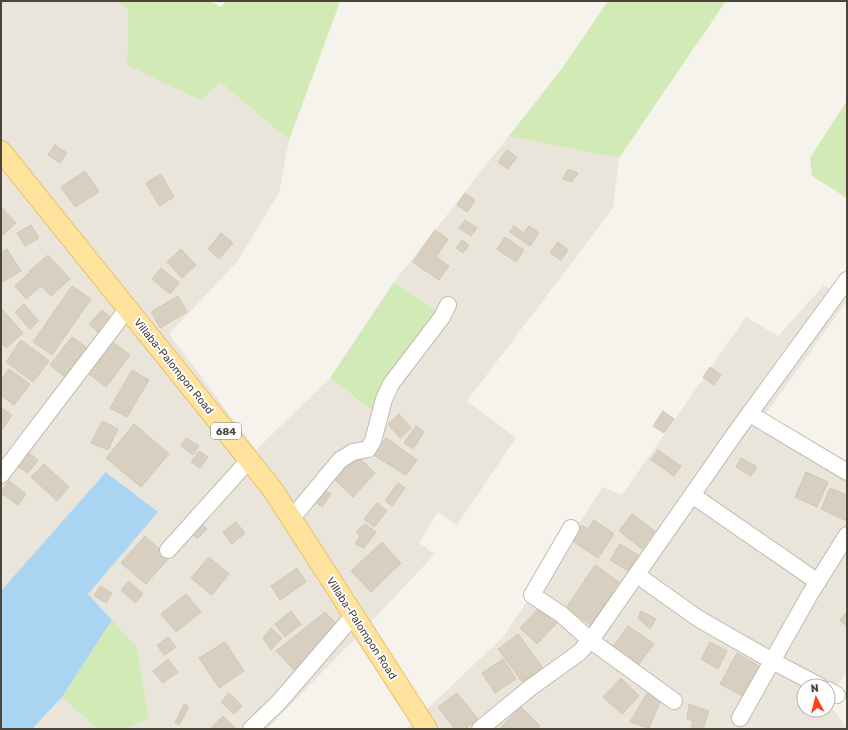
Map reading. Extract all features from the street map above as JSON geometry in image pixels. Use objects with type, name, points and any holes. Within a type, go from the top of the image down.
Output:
[{"type":"main road","name":"Villaba-Palompon Road","points":[[1,151],[273,490],[427,729]]},
{"type":"street","points":[[480,729],[530,688],[580,652],[590,640],[692,495],[847,280]]},
{"type":"street","points":[[292,518],[340,460],[353,452],[368,449],[373,441],[384,399],[391,384],[442,317],[448,305]]},
{"type":"street","points":[[1,475],[128,308]]},
{"type":"street","points":[[750,414],[847,472]]},
{"type":"street","points":[[168,550],[249,460]]},
{"type":"street","points":[[692,495],[818,582]]},
{"type":"street","points":[[572,528],[532,594],[561,614],[590,640],[674,701]]},
{"type":"street","points":[[740,718],[818,582],[847,535]]},
{"type":"street","points":[[637,575],[699,619],[805,678]]},
{"type":"street","points":[[251,729],[279,702],[354,615]]},
{"type":"shaded area","points":[[1,1],[119,1],[128,10],[127,65],[219,81],[289,140],[279,193],[236,263],[169,334],[256,450],[330,378],[374,413],[446,318],[394,282],[509,136],[619,158],[613,208],[467,401],[516,438],[457,525],[438,512],[419,543],[435,554],[267,729],[125,729],[149,719],[137,648],[88,594],[158,512],[107,472],[1,591]]},
{"type":"shaded area","points":[[824,285],[847,301],[765,415],[847,463],[847,672],[836,688],[836,678],[796,678],[796,718],[836,718],[836,713],[847,729],[406,729],[503,637],[603,487],[622,495],[746,317],[778,336]]},
{"type":"shaded area","points":[[62,697],[97,729],[32,729]]},
{"type":"green space","points":[[119,1],[208,1],[222,7],[225,1],[340,2],[289,140],[219,81],[202,101],[127,65],[128,10]]},
{"type":"green space","points":[[608,1],[726,1],[619,158],[509,136],[563,67]]},
{"type":"green space","points":[[846,102],[847,198],[812,176],[810,158]]},
{"type":"green space","points":[[394,282],[446,318],[375,413],[330,378]]},
{"type":"green space","points":[[112,620],[137,648],[149,719],[125,729],[97,729],[62,697]]},
{"type":"water","points":[[106,472],[158,512],[88,594],[112,620],[62,697],[32,729],[1,729],[1,591]]},
{"type":"building","points":[[55,145],[67,153],[60,163],[48,155]]},
{"type":"building","points":[[507,150],[517,157],[508,169],[498,162]]},
{"type":"building","points":[[568,169],[578,173],[572,182],[563,179]]},
{"type":"building","points":[[85,171],[99,192],[75,207],[61,187]]},
{"type":"building","points":[[161,174],[174,197],[159,206],[146,183]]},
{"type":"building","points":[[465,193],[475,200],[467,212],[457,205]]},
{"type":"building","points":[[1,207],[16,223],[1,237]]},
{"type":"building","points":[[465,220],[477,228],[471,236],[459,228]]},
{"type":"building","points":[[31,225],[39,238],[25,246],[17,233]]},
{"type":"building","points":[[514,226],[524,233],[529,226],[539,233],[530,246],[510,232]]},
{"type":"building","points":[[435,230],[448,239],[436,257],[449,266],[439,280],[413,262]]},
{"type":"building","points":[[221,233],[233,243],[219,259],[208,249]]},
{"type":"building","points":[[505,237],[524,250],[516,262],[497,249]]},
{"type":"building","points":[[462,240],[469,245],[463,253],[456,248]]},
{"type":"building","points":[[558,242],[568,250],[561,260],[550,253]]},
{"type":"building","points":[[7,249],[21,271],[1,283],[1,253]]},
{"type":"building","points":[[181,249],[196,265],[182,278],[167,262]]},
{"type":"building","points":[[48,255],[70,279],[51,296],[41,286],[26,299],[15,286],[30,272],[29,271]]},
{"type":"building","points":[[161,268],[179,283],[170,294],[152,279]]},
{"type":"building","points":[[72,286],[91,299],[52,355],[33,342]]},
{"type":"building","points":[[178,296],[187,312],[160,328],[151,312]]},
{"type":"building","points":[[24,304],[39,321],[30,329],[15,312]]},
{"type":"building","points":[[1,308],[23,333],[6,348],[1,343]]},
{"type":"building","points":[[102,310],[111,318],[98,332],[89,324]]},
{"type":"building","points":[[72,337],[87,348],[65,377],[50,365]]},
{"type":"building","points":[[109,339],[130,355],[106,387],[85,371]]},
{"type":"building","points":[[21,340],[49,361],[33,382],[6,362]]},
{"type":"building","points":[[710,367],[721,375],[714,385],[703,377]]},
{"type":"building","points":[[9,369],[30,384],[14,405],[1,395],[1,380]]},
{"type":"building","points":[[132,370],[149,380],[127,417],[110,408]]},
{"type":"building","points":[[1,408],[12,415],[1,431]]},
{"type":"building","points":[[663,411],[674,419],[664,433],[653,426]]},
{"type":"building","points":[[399,414],[411,428],[400,438],[388,424]]},
{"type":"building","points":[[102,421],[118,429],[108,450],[91,443]]},
{"type":"building","points":[[134,424],[169,454],[141,487],[106,458]]},
{"type":"building","points":[[416,426],[424,432],[413,449],[404,443]]},
{"type":"building","points":[[186,438],[199,446],[193,455],[181,446]]},
{"type":"building","points":[[386,438],[417,460],[406,475],[372,454]]},
{"type":"building","points":[[658,450],[681,466],[674,476],[651,460]]},
{"type":"building","points":[[26,451],[38,460],[28,473],[16,465]]},
{"type":"building","points":[[199,451],[208,457],[200,468],[191,462]]},
{"type":"building","points":[[357,456],[375,473],[353,497],[335,480]]},
{"type":"building","points":[[741,458],[757,467],[751,476],[736,467]]},
{"type":"building","points":[[44,464],[69,487],[57,501],[31,477]]},
{"type":"building","points":[[806,472],[828,482],[817,507],[795,497]]},
{"type":"building","points":[[9,481],[26,494],[18,505],[1,493]]},
{"type":"building","points":[[398,483],[405,488],[392,506],[385,501]]},
{"type":"building","points":[[321,487],[331,494],[322,507],[312,500]]},
{"type":"building","points":[[830,488],[847,495],[847,521],[821,509]]},
{"type":"building","points":[[377,503],[387,511],[374,527],[364,519]]},
{"type":"building","points":[[632,514],[655,531],[642,549],[619,531]]},
{"type":"building","points":[[594,520],[614,534],[598,558],[571,540],[582,525],[588,529]]},
{"type":"building","points":[[199,521],[207,529],[197,539],[189,530]]},
{"type":"building","points":[[236,522],[245,533],[232,544],[223,532]]},
{"type":"building","points":[[365,524],[376,532],[364,548],[355,544],[360,536],[356,532]]},
{"type":"building","points":[[145,536],[169,558],[146,584],[121,563]]},
{"type":"building","points":[[382,542],[401,563],[371,592],[351,571]]},
{"type":"building","points":[[620,544],[638,555],[628,571],[610,560]]},
{"type":"building","points":[[209,557],[229,574],[212,595],[191,578]]},
{"type":"building","points":[[595,565],[619,582],[591,625],[566,608]]},
{"type":"building","points":[[297,568],[306,582],[280,600],[271,586]]},
{"type":"building","points":[[129,581],[143,594],[135,603],[121,590]]},
{"type":"building","points":[[100,586],[112,593],[106,603],[94,596]]},
{"type":"building","points":[[186,594],[201,612],[176,632],[161,614]]},
{"type":"building","points":[[541,606],[558,622],[537,644],[520,628]]},
{"type":"building","points":[[291,611],[301,624],[285,637],[275,624]]},
{"type":"building","points":[[641,611],[656,619],[650,629],[638,618]]},
{"type":"building","points":[[847,611],[847,626],[840,621]]},
{"type":"building","points":[[325,612],[338,625],[296,672],[276,651]]},
{"type":"building","points":[[628,626],[654,644],[637,667],[611,649]]},
{"type":"building","points":[[271,628],[282,638],[271,650],[263,638]]},
{"type":"building","points":[[518,634],[543,668],[522,682],[498,649]]},
{"type":"building","points":[[168,637],[176,647],[164,655],[157,645]]},
{"type":"building","points":[[225,642],[244,671],[219,688],[199,658]]},
{"type":"building","points":[[710,642],[727,651],[718,669],[701,659]]},
{"type":"building","points":[[737,653],[759,666],[742,696],[720,684]]},
{"type":"building","points":[[168,659],[178,672],[163,683],[153,671]]},
{"type":"building","points":[[503,659],[516,679],[495,693],[482,673]]},
{"type":"building","points":[[621,678],[639,696],[622,714],[603,697]]},
{"type":"building","points":[[649,690],[661,700],[649,728],[630,722]]},
{"type":"building","points":[[229,693],[242,706],[234,714],[221,702]]},
{"type":"building","points":[[457,693],[478,719],[465,729],[455,729],[438,707]]},
{"type":"building","points":[[184,704],[189,707],[179,725],[175,723]]},
{"type":"building","points":[[689,704],[709,711],[703,729],[691,729],[693,721],[687,719]]},
{"type":"building","points":[[521,707],[540,726],[537,729],[499,729]]},
{"type":"building","points":[[223,716],[236,729],[210,729]]}]
